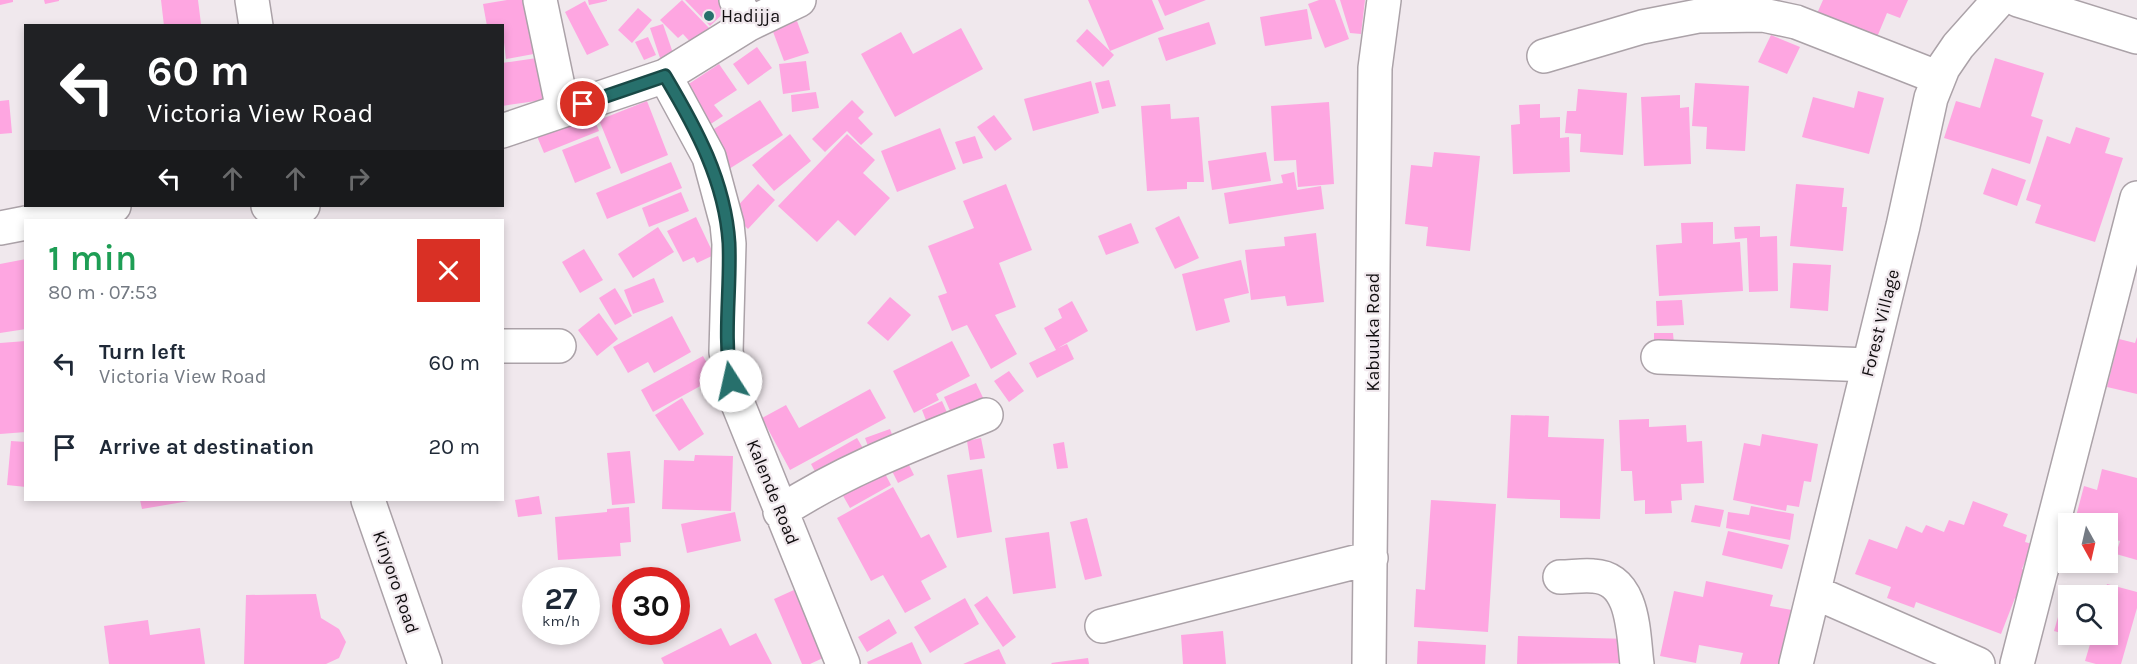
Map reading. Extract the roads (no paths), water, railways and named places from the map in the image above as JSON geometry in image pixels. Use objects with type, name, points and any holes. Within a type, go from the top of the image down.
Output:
[{"type":"street","points":[[252,0],[256,24]]},
{"type":"street","points":[[540,0],[563,110]]},
{"type":"street","points":[[504,130],[665,76],[743,12],[799,0]]},
{"type":"street","name":"Kabuuka Road","points":[[1369,664],[1375,68],[1384,0]]},
{"type":"street","name":"Forest Village","points":[[1796,664],[1904,226],[1931,98],[1939,78],[1958,46],[1999,0]]},
{"type":"street","points":[[2018,0],[2137,37]]},
{"type":"street","points":[[1544,56],[1642,27],[1698,16],[1763,15],[1796,22],[1939,78]]},
{"type":"street","name":"Kalende Road","points":[[665,76],[709,157],[727,224],[729,244],[726,352],[731,381],[780,513],[843,664]]},
{"type":"street","points":[[2017,664],[2137,198]]},
{"type":"street","points":[[44,219],[109,207]]},
{"type":"street","points":[[0,228],[24,223]]},
{"type":"street","points":[[504,346],[559,346]]},
{"type":"street","points":[[1658,357],[1869,365]]},
{"type":"street","points":[[780,513],[803,497],[887,454],[987,415]]},
{"type":"street","name":"Kinyoro Road","points":[[368,501],[425,664]]},
{"type":"street","points":[[1102,626],[1371,558]]},
{"type":"street","points":[[1560,577],[1595,575],[1612,581],[1628,600],[1637,664]]},
{"type":"street","points":[[1814,592],[1978,664]]},
{"type":"place","name":"Hadijja","points":[[709,16]]}]
